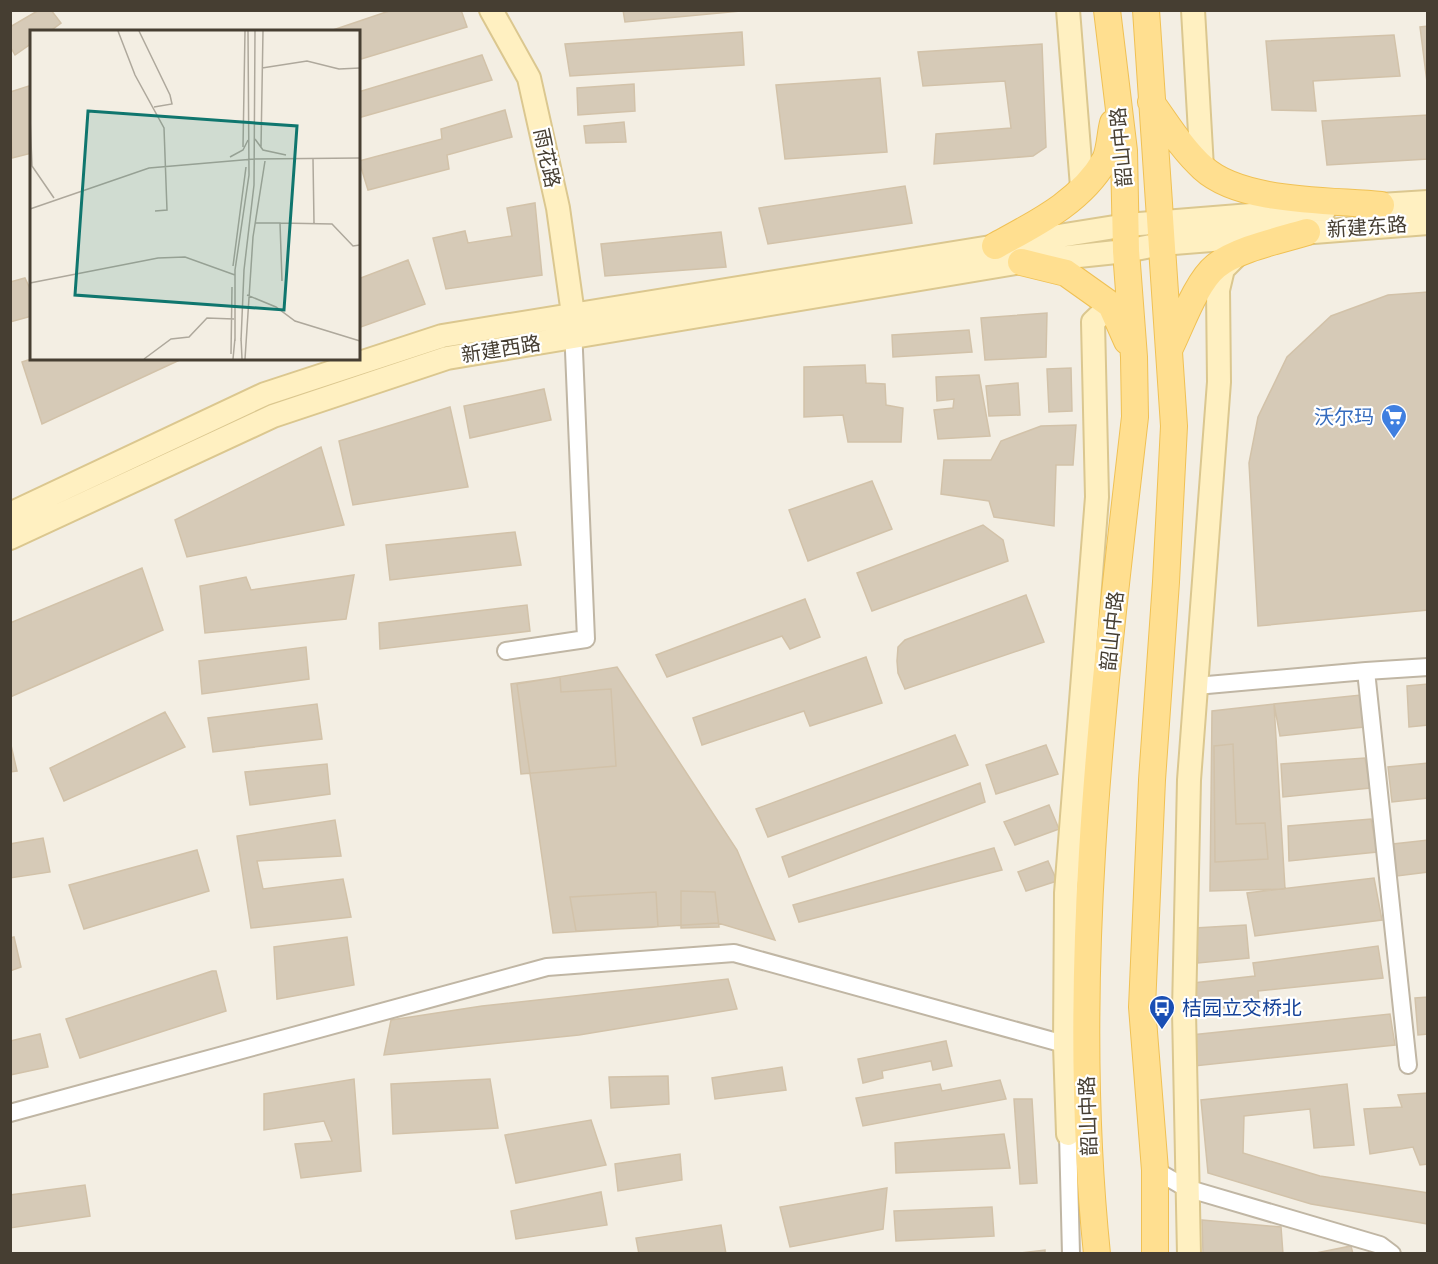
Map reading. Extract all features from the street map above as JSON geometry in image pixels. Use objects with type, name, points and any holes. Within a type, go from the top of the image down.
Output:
[{"type":"main road","name":"雨花路","points":[[491,10],[529,78],[558,208],[573,314]]},
{"type":"main road","points":[[1068,10],[1082,187]]},
{"type":"main road","name":"韶山中路","points":[[1097,1254],[1089,1179],[1087,1091],[1075,1048],[1085,1016],[1097,781],[1135,417],[1134,357],[1126,251],[1124,151],[1107,10]]},
{"type":"main road","name":"韶山中路","points":[[1146,10],[1174,426],[1152,780],[1143,1008],[1155,1170],[1155,1254]]},
{"type":"main road","points":[[1193,10],[1202,168]]},
{"type":"main road","points":[[994,246],[1054,214],[1082,187],[1105,159],[1118,99]]},
{"type":"main road","points":[[1151,102],[1202,168],[1217,179],[1255,194],[1381,205]]},
{"type":"main road","name":"新建东路","points":[[1160,233],[1381,205],[1428,202]]},
{"type":"main road","name":"新建东路","points":[[1160,233],[1307,232],[1428,223]]},
{"type":"main road","name":"新建西路","points":[[10,514],[265,394],[442,336],[1126,225],[1160,233]]},
{"type":"main road","points":[[1168,350],[1202,284],[1216,266],[1237,255],[1307,232]]},
{"type":"main road","name":"新建西路","points":[[10,537],[273,416],[447,358],[1021,262],[1126,251],[1160,233]]},
{"type":"main road","points":[[1189,1254],[1184,1000],[1189,780],[1219,382],[1218,290],[1223,269],[1237,255]]},
{"type":"main road","points":[[1021,262],[1065,273],[1111,305],[1134,357]]},
{"type":"main road","points":[[1068,1134],[1075,1048],[1066,893],[1097,497],[1094,322],[1111,305]]},
{"type":"street","points":[[506,651],[586,639],[573,314]]},
{"type":"street","points":[[1196,686],[1366,670],[1428,668]]},
{"type":"street","points":[[1366,670],[1408,1065]]},
{"type":"street","points":[[10,1113],[547,967],[734,953],[1075,1048]]},
{"type":"street","points":[[1071,1254],[1068,1134],[1087,1091]]},
{"type":"street","points":[[1155,1170],[1186,1188],[1380,1245],[1392,1254]]},
{"type":"building","points":[[39,10],[51,10],[61,23],[52,30],[30,30],[30,44],[15,55],[10,46],[10,27]]},
{"type":"building","points":[[392,10],[461,10],[467,27],[360,59],[360,30],[333,30]]},
{"type":"building","points":[[623,10],[740,10],[740,11],[625,22]]},
{"type":"building","points":[[1428,26],[1428,90],[1420,27]]},
{"type":"building","points":[[742,32],[744,65],[570,76],[565,44]]},
{"type":"building","points":[[1394,35],[1400,76],[1313,81],[1316,111],[1272,110],[1266,41]]},
{"type":"building","points":[[1042,44],[1046,147],[1033,156],[934,164],[936,134],[1011,128],[1005,81],[923,86],[918,52]]},
{"type":"building","points":[[482,55],[492,80],[360,117],[360,91]]},
{"type":"building","points":[[880,78],[887,152],[785,159],[776,85]]},
{"type":"building","points":[[634,84],[635,111],[578,115],[577,88]]},
{"type":"building","points":[[30,86],[30,154],[12,158],[10,92]]},
{"type":"building","points":[[505,110],[512,137],[447,155],[449,169],[368,190],[360,161],[442,139],[441,129]]},
{"type":"building","points":[[1428,115],[1428,159],[1327,165],[1322,121]]},
{"type":"building","points":[[624,122],[626,142],[586,143],[584,126]]},
{"type":"building","points":[[905,186],[912,223],[768,244],[759,208]]},
{"type":"building","points":[[535,203],[542,275],[446,289],[433,238],[465,231],[468,243],[512,236],[507,208]]},
{"type":"building","points":[[721,232],[726,267],[605,276],[601,244]]},
{"type":"building","points":[[408,260],[425,304],[360,327],[360,278]]},
{"type":"building","points":[[25,278],[30,289],[30,317],[10,322],[10,282]]},
{"type":"building","points":[[1428,292],[1428,610],[1258,626],[1249,463],[1258,417],[1287,357],[1331,316],[1388,295]]},
{"type":"building","points":[[1047,313],[1046,357],[985,360],[981,318]]},
{"type":"building","points":[[969,330],[972,352],[893,357],[892,335]]},
{"type":"building","points":[[30,359],[180,360],[42,424],[22,362]]},
{"type":"building","points":[[865,365],[866,383],[885,384],[886,405],[903,408],[901,442],[848,442],[843,415],[804,417],[804,367]]},
{"type":"building","points":[[1071,368],[1072,411],[1049,412],[1047,369]]},
{"type":"building","points":[[979,375],[990,436],[938,439],[934,410],[953,408],[954,399],[937,401],[936,377]]},
{"type":"building","points":[[1018,383],[1020,415],[989,416],[986,386]]},
{"type":"building","points":[[544,389],[551,420],[470,438],[464,406]]},
{"type":"building","points":[[450,407],[468,487],[353,505],[339,441]]},
{"type":"building","points":[[1076,425],[1073,465],[1056,465],[1054,526],[994,517],[989,501],[941,494],[944,460],[991,460],[1001,441],[1041,426]]},
{"type":"building","points":[[321,447],[344,525],[187,557],[175,520]]},
{"type":"building","points":[[872,481],[892,529],[808,561],[789,510]]},
{"type":"building","points":[[983,525],[1003,540],[1008,561],[872,611],[857,573]]},
{"type":"building","points":[[515,532],[521,565],[390,580],[386,545]]},
{"type":"building","points":[[142,568],[163,630],[10,697],[10,623]]},
{"type":"building","points":[[354,575],[346,619],[205,633],[200,586],[246,577],[251,590]]},
{"type":"building","points":[[1026,595],[1044,642],[905,689],[898,673],[897,661],[898,647],[905,640]]},
{"type":"building","points":[[805,599],[820,637],[790,649],[782,636],[667,677],[656,655]]},
{"type":"building","points":[[527,605],[530,631],[380,649],[379,623]]},
{"type":"building","points":[[306,647],[309,679],[202,694],[199,661]]},
{"type":"building","points":[[866,657],[882,703],[810,726],[804,711],[702,745],[693,718]]},
{"type":"building","points":[[617,667],[737,850],[775,940],[718,923],[553,933],[517,684]]},
{"type":"building","points":[[560,677],[561,692],[611,689],[616,766],[521,774],[511,684]]},
{"type":"building","points":[[1428,684],[1428,725],[1409,727],[1407,686]]},
{"type":"building","points":[[1361,695],[1364,727],[1280,736],[1274,704]]},
{"type":"building","points":[[317,704],[322,739],[213,752],[208,718]]},
{"type":"building","points":[[1274,704],[1285,889],[1210,891],[1212,711]]},
{"type":"building","points":[[165,712],[185,747],[64,801],[50,768]]},
{"type":"building","points":[[955,735],[968,765],[768,837],[756,809]]},
{"type":"building","points":[[10,741],[17,771],[10,772]]},
{"type":"building","points":[[1233,744],[1236,824],[1265,823],[1268,859],[1215,862],[1214,746]]},
{"type":"building","points":[[1046,745],[1058,774],[996,794],[986,765]]},
{"type":"building","points":[[1365,758],[1370,788],[1283,797],[1281,764]]},
{"type":"building","points":[[1428,763],[1428,798],[1392,802],[1388,767]]},
{"type":"building","points":[[327,764],[330,794],[250,805],[245,772]]},
{"type":"building","points":[[980,783],[985,802],[789,877],[782,857]]},
{"type":"building","points":[[1049,805],[1059,829],[1015,845],[1004,822]]},
{"type":"building","points":[[1371,819],[1377,852],[1289,861],[1288,826]]},
{"type":"building","points":[[335,820],[341,856],[257,861],[263,889],[343,879],[351,917],[251,928],[237,836]]},
{"type":"building","points":[[43,838],[50,872],[10,878],[10,844]]},
{"type":"building","points":[[1428,840],[1428,872],[1397,876],[1393,844]]},
{"type":"building","points":[[994,848],[1002,870],[799,922],[793,905]]},
{"type":"building","points":[[197,850],[209,891],[84,929],[69,885]]},
{"type":"building","points":[[1048,861],[1057,881],[1026,891],[1018,872]]},
{"type":"building","points":[[1374,878],[1382,920],[1255,936],[1247,893]]},
{"type":"building","points":[[681,891],[715,892],[719,927],[681,928]]},
{"type":"building","points":[[656,892],[658,927],[576,931],[570,897]]},
{"type":"building","points":[[1246,925],[1249,958],[1198,963],[1195,928]]},
{"type":"building","points":[[14,937],[21,967],[10,971],[10,938]]},
{"type":"building","points":[[347,937],[354,985],[277,999],[274,947]]},
{"type":"building","points":[[1378,946],[1383,978],[1258,991],[1259,1003],[1195,1012],[1193,983],[1255,976],[1253,963]]},
{"type":"building","points":[[216,971],[226,1011],[80,1058],[66,1019]]},
{"type":"building","points":[[728,979],[737,1009],[579,1035],[384,1055],[391,1020],[482,1006]]},
{"type":"building","points":[[1428,997],[1428,1034],[1418,1035],[1415,998]]},
{"type":"building","points":[[1390,1014],[1395,1045],[1194,1066],[1191,1035]]},
{"type":"building","points":[[40,1034],[48,1067],[10,1075],[10,1041]]},
{"type":"building","points":[[946,1041],[952,1066],[933,1070],[931,1061],[882,1071],[883,1078],[863,1083],[858,1059]]},
{"type":"building","points":[[782,1067],[786,1090],[715,1099],[712,1078]]},
{"type":"building","points":[[668,1076],[669,1104],[611,1108],[609,1077]]},
{"type":"building","points":[[354,1079],[361,1171],[301,1178],[295,1144],[332,1141],[324,1121],[264,1130],[264,1094]]},
{"type":"building","points":[[490,1079],[498,1128],[393,1134],[391,1084]]},
{"type":"building","points":[[1000,1080],[1006,1099],[863,1126],[856,1098],[940,1084],[942,1091]]},
{"type":"building","points":[[1347,1084],[1354,1145],[1314,1148],[1310,1109],[1244,1116],[1243,1153],[1320,1176],[1428,1193],[1428,1224],[1311,1204],[1208,1173],[1201,1100]]},
{"type":"building","points":[[1428,1093],[1428,1164],[1420,1165],[1413,1147],[1370,1154],[1364,1109],[1402,1107],[1398,1095]]},
{"type":"building","points":[[1014,1099],[1032,1099],[1037,1183],[1020,1184]]},
{"type":"building","points":[[591,1120],[606,1165],[516,1183],[505,1135]]},
{"type":"building","points":[[1004,1134],[1010,1168],[896,1173],[895,1143]]},
{"type":"building","points":[[680,1154],[682,1180],[618,1191],[615,1164]]},
{"type":"building","points":[[85,1185],[90,1216],[10,1228],[10,1195]]},
{"type":"building","points":[[887,1188],[883,1229],[790,1247],[780,1207]]},
{"type":"building","points":[[601,1192],[607,1225],[516,1239],[511,1211]]},
{"type":"building","points":[[992,1207],[994,1236],[896,1241],[894,1211]]},
{"type":"building","points":[[1202,1220],[1281,1227],[1283,1254],[1203,1254]]},
{"type":"building","points":[[721,1225],[726,1254],[639,1254],[636,1238]]},
{"type":"building","points":[[1351,1246],[1353,1254],[1311,1254]]},
{"type":"building","points":[[1045,1250],[1045,1254],[1011,1254]]},
{"type":"place","name":"沃尔玛","points":[[1394,440]]},
{"type":"place","name":"桔园立交桥北","points":[[1162,1031]]}]
